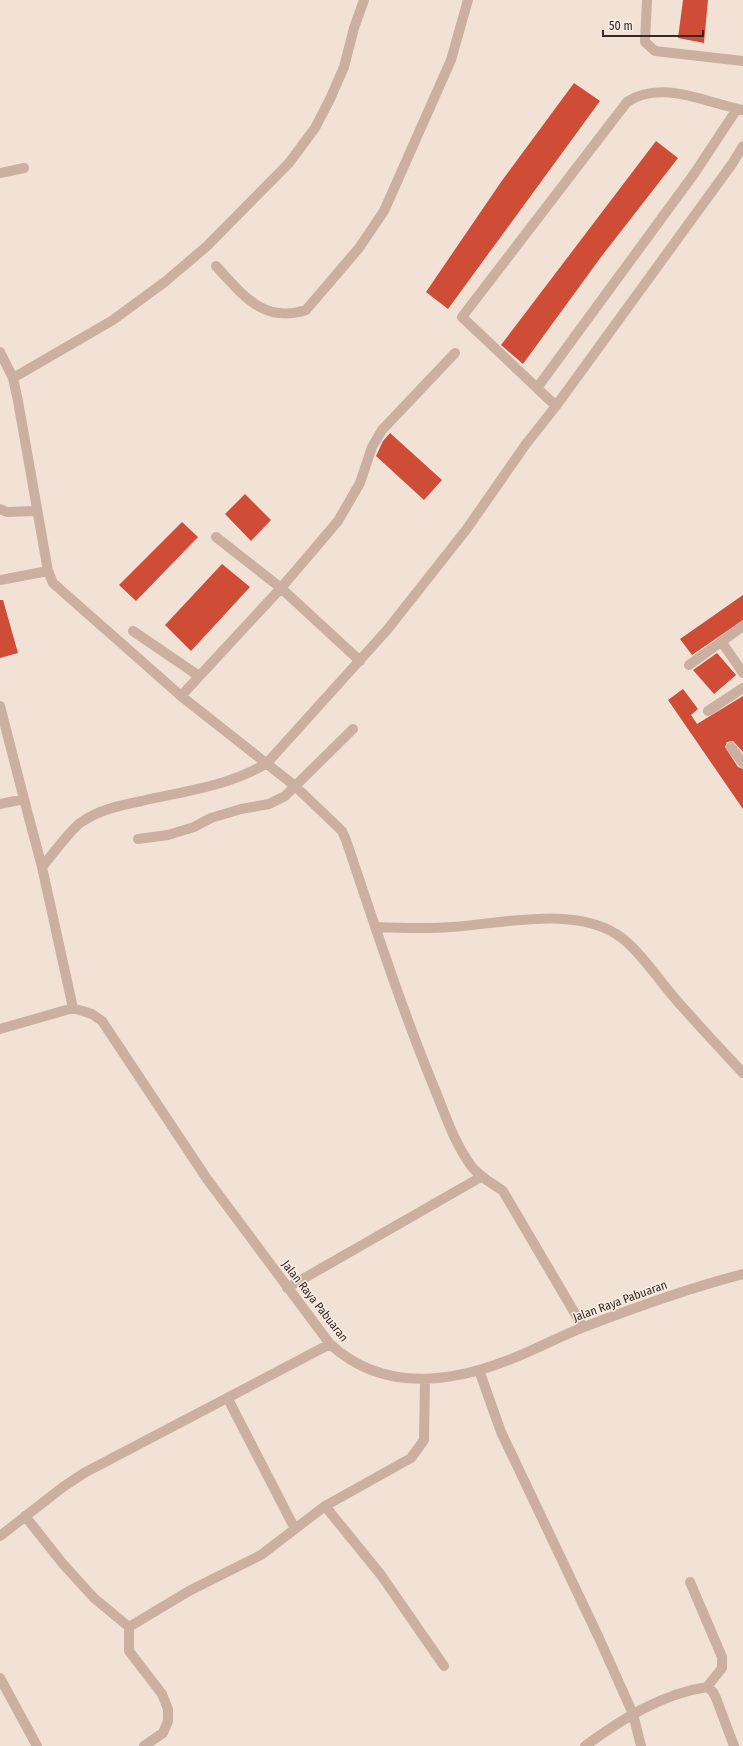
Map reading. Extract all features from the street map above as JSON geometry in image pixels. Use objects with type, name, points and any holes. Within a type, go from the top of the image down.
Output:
[{"type":"street","points":[[13,378],[113,320],[166,281],[207,246],[289,163],[315,128],[330,99],[344,67],[354,28],[364,0]]},
{"type":"street","points":[[216,266],[258,308],[280,314],[296,313],[306,310],[359,248],[384,211],[451,60],[468,0]]},
{"type":"street","points":[[647,0],[645,42],[655,51],[743,60]]},
{"type":"street","points":[[537,388],[740,109],[683,95],[656,93],[640,95],[627,102],[462,317],[556,406]]},
{"type":"street","points":[[42,867],[80,824],[97,813],[233,780],[251,773],[266,763],[360,661],[466,530],[526,444],[556,406],[728,171],[743,146]]},
{"type":"street","points":[[0,173],[24,168]]},
{"type":"street","points":[[0,352],[13,378],[48,571],[56,587],[181,696],[295,786],[342,831],[408,1022],[450,1125],[465,1156],[481,1177],[503,1191],[583,1327]]},
{"type":"street","points":[[181,696],[281,588],[338,521],[360,483],[372,447],[382,430],[455,353]]},
{"type":"street","points":[[0,509],[7,512],[37,511]]},
{"type":"street","points":[[216,537],[281,588],[360,661]]},
{"type":"street","points":[[0,580],[48,571]]},
{"type":"street","points":[[689,665],[743,626]]},
{"type":"street","points":[[133,631],[198,676]]},
{"type":"street","points":[[721,641],[743,673]]},
{"type":"street","points":[[708,711],[743,688]]},
{"type":"street","points":[[0,706],[42,867],[73,1008],[0,1029]]},
{"type":"street","points":[[138,839],[168,835],[234,811],[278,801],[285,796],[353,729]]},
{"type":"street","points":[[0,748],[10,745]]},
{"type":"street","points":[[731,747],[743,763]]},
{"type":"street","points":[[0,804],[24,799]]},
{"type":"street","points":[[375,927],[450,927],[537,919],[576,920],[600,927],[622,938],[638,954],[700,1028],[743,1073]]},
{"type":"street","name":"Jalan Raya Pabuaran","points":[[73,1008],[92,1014],[102,1021],[207,1179],[330,1344],[344,1358],[366,1369],[392,1377],[425,1380],[480,1370],[507,1361],[583,1327],[663,1298],[743,1274]]},
{"type":"street","points":[[288,1288],[481,1177]]},
{"type":"street","points":[[0,1536],[62,1487],[84,1473],[228,1399],[330,1344]]},
{"type":"street","points":[[480,1370],[501,1432],[633,1714],[640,1746]]},
{"type":"street","points":[[129,1626],[189,1591],[261,1555],[325,1506],[411,1458],[421,1446],[426,1431],[425,1380]]},
{"type":"street","points":[[228,1399],[295,1528]]},
{"type":"street","points":[[325,1506],[381,1575],[444,1666]]},
{"type":"street","points":[[25,1516],[63,1564],[94,1598],[129,1626]]},
{"type":"street","points":[[585,1746],[633,1714],[668,1697],[708,1687],[722,1668],[722,1657],[690,1582]]},
{"type":"street","points":[[129,1626],[129,1651],[162,1694],[168,1709],[168,1721],[163,1733],[144,1746]]},
{"type":"street","points":[[0,1678],[37,1746]]},
{"type":"street","points":[[708,1687],[716,1698],[734,1746]]},
{"type":"building","points":[[683,0],[708,0],[704,43],[678,38]]},
{"type":"building","points":[[574,83],[600,101],[448,309],[426,292],[501,182]]},
{"type":"building","points":[[656,141],[678,158],[601,257],[523,364],[501,345]]},
{"type":"building","points":[[390,433],[442,480],[424,500],[376,456],[383,441]]},
{"type":"building","points":[[245,494],[271,520],[251,541],[225,514]]},
{"type":"building","points":[[182,522],[198,537],[136,601],[119,585]]},
{"type":"building","points":[[222,564],[250,587],[191,651],[165,625]]},
{"type":"building","points":[[743,595],[743,620],[692,655],[680,639]]},
{"type":"building","points":[[0,600],[3,600],[18,653],[0,658]]},
{"type":"building","points":[[717,653],[736,675],[714,694],[693,670]]},
{"type":"building","points":[[683,689],[698,709],[691,715],[697,724],[743,696],[743,752],[733,741],[727,742],[725,747],[738,767],[743,769],[743,809],[668,700]]}]
